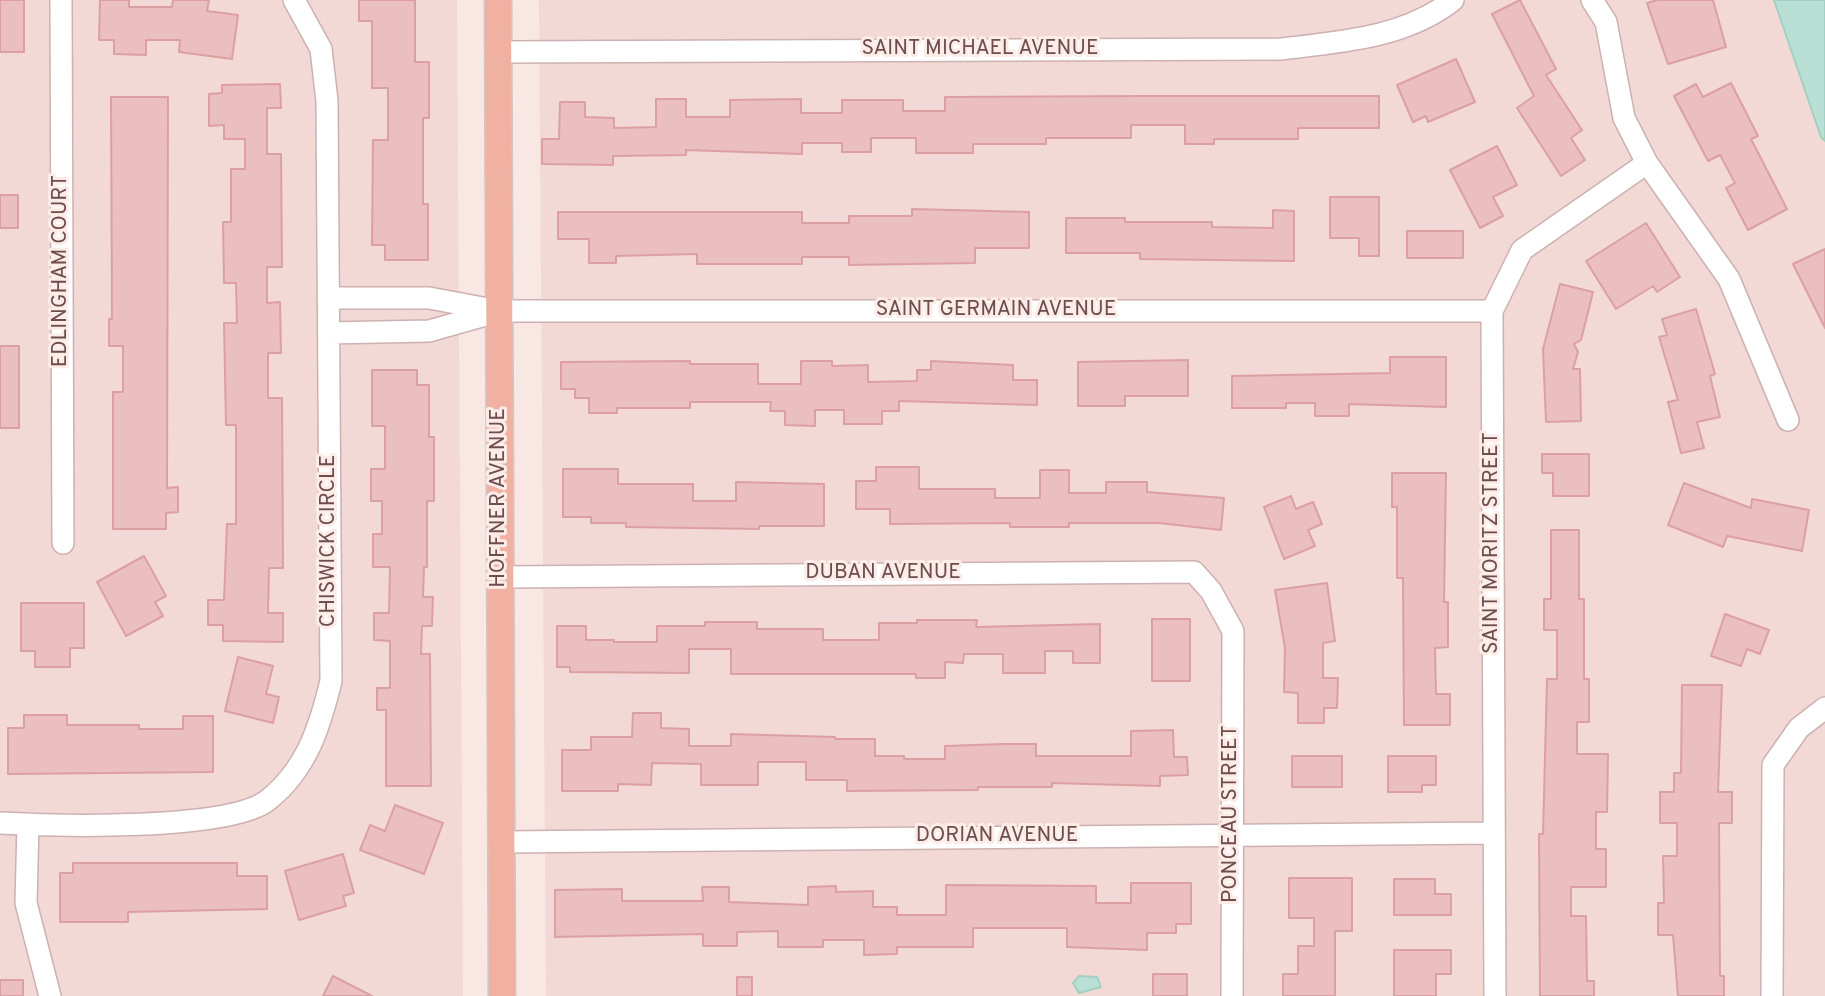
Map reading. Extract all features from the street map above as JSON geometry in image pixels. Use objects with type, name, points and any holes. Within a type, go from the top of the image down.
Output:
[{"type":"main road","name":"HOFFNER AVENUE","points":[[498,0],[502,996]]},
{"type":"street","name":"EDLINGHAM COURT","points":[[61,0],[63,543]]},
{"type":"street","name":"CHISWICK CIRCLE","points":[[0,823],[176,821],[242,813],[267,801],[302,763],[320,728],[331,681],[327,101],[321,49],[294,0]]},
{"type":"street","name":"SAINT MICHAEL AVENUE","points":[[498,52],[1281,49],[1366,38],[1433,15],[1453,0]]},
{"type":"street","points":[[1592,0],[1606,22],[1624,118],[1647,163],[1729,279],[1788,420]]},
{"type":"street","name":"SAINT MORITZ STREET","points":[[1495,996],[1492,311],[1522,250],[1647,163]]},
{"type":"street","points":[[330,298],[429,298],[499,311]]},
{"type":"street","points":[[329,333],[429,331],[499,311]]},
{"type":"street","name":"SAINT GERMAIN AVENUE","points":[[499,311],[1492,311]]},
{"type":"street","name":"DUBAN AVENUE","points":[[501,578],[1194,572],[1211,591],[1233,631]]},
{"type":"street","name":"PONCEAU STREET","points":[[1232,996],[1233,631]]},
{"type":"street","points":[[1772,996],[1773,765],[1799,728],[1825,708]]},
{"type":"street","points":[[28,824],[26,903],[50,996]]},
{"type":"street","name":"DORIAN AVENUE","points":[[502,842],[1493,833]]},
{"type":"shaded area","points":[[0,0],[457,0],[463,996],[0,996]]},
{"type":"shaded area","points":[[539,0],[1825,0],[1825,996],[546,996]]},
{"type":"water","points":[[1774,0],[1825,0],[1825,141],[1821,137]]},
{"type":"water","points":[[1079,976],[1097,977],[1101,987],[1079,993],[1073,983]]},
{"type":"building","points":[[0,0],[24,0],[24,52],[0,52]]},
{"type":"building","points":[[100,0],[129,0],[129,7],[172,7],[173,0],[209,0],[207,11],[238,15],[232,59],[179,52],[180,40],[146,40],[146,55],[114,54],[114,40],[99,40]]},
{"type":"building","points":[[359,0],[415,0],[415,62],[429,62],[429,118],[423,118],[423,204],[428,204],[428,260],[385,260],[385,245],[372,245],[373,140],[388,140],[388,88],[372,88],[372,21],[359,21]]},
{"type":"building","points":[[1520,0],[1556,69],[1546,75],[1582,130],[1571,138],[1585,160],[1561,176],[1517,108],[1534,96],[1492,14]]},
{"type":"building","points":[[1657,0],[1713,0],[1726,47],[1668,64],[1647,3]]},
{"type":"building","points":[[1456,59],[1475,102],[1428,122],[1426,116],[1413,122],[1397,85]]},
{"type":"building","points":[[1731,83],[1758,136],[1751,139],[1787,209],[1748,230],[1726,188],[1735,183],[1720,155],[1708,161],[1674,96],[1696,84],[1703,97]]},
{"type":"building","points":[[280,84],[281,108],[267,108],[267,154],[281,154],[282,267],[267,267],[267,303],[280,302],[281,353],[268,353],[268,398],[282,398],[283,568],[269,568],[268,613],[283,613],[283,642],[223,641],[223,625],[208,625],[208,600],[224,600],[227,524],[236,524],[236,425],[226,425],[224,323],[237,323],[236,283],[224,283],[223,222],[231,222],[231,169],[245,169],[245,139],[224,139],[224,125],[209,126],[209,94],[222,93],[222,85]]},
{"type":"building","points":[[1379,96],[1379,128],[1298,128],[1298,139],[1214,139],[1214,144],[1185,144],[1185,125],[1131,125],[1131,138],[1046,138],[1046,144],[973,144],[973,153],[916,153],[916,138],[871,138],[871,152],[842,152],[842,143],[802,143],[802,154],[686,150],[686,155],[613,156],[613,165],[542,164],[542,139],[559,139],[560,102],[585,102],[585,117],[614,118],[614,128],[656,127],[656,99],[686,99],[686,117],[730,117],[730,100],[801,99],[801,113],[842,113],[842,100],[903,100],[903,111],[945,111],[945,97]]},
{"type":"building","points":[[111,97],[168,97],[167,488],[178,487],[178,512],[166,513],[166,529],[113,529],[113,392],[123,392],[123,346],[109,346],[109,319],[112,319]]},
{"type":"building","points":[[1497,146],[1517,185],[1493,197],[1503,216],[1480,228],[1450,170]]},
{"type":"building","points":[[0,195],[18,195],[18,228],[0,228]]},
{"type":"building","points":[[1330,197],[1379,197],[1379,256],[1359,256],[1359,238],[1330,238]]},
{"type":"building","points":[[912,209],[1029,212],[1029,248],[975,248],[975,263],[849,265],[849,257],[802,257],[802,264],[697,264],[697,254],[616,256],[616,263],[589,263],[589,239],[558,239],[558,212],[802,212],[802,223],[849,223],[849,216],[912,216]]},
{"type":"building","points":[[1273,210],[1294,211],[1294,261],[1140,259],[1140,253],[1066,253],[1066,218],[1125,218],[1125,222],[1212,222],[1212,227],[1273,228]]},
{"type":"building","points":[[1646,223],[1680,277],[1657,292],[1653,286],[1616,309],[1586,261]]},
{"type":"building","points":[[1407,231],[1463,231],[1463,258],[1407,258]]},
{"type":"building","points":[[1825,249],[1825,328],[1793,264]]},
{"type":"building","points":[[1560,284],[1593,292],[1581,340],[1574,344],[1578,352],[1573,369],[1580,369],[1581,421],[1546,422],[1543,349]]},
{"type":"building","points":[[1696,309],[1715,374],[1710,376],[1720,417],[1697,422],[1704,448],[1681,453],[1668,402],[1678,400],[1659,337],[1667,335],[1662,319]]},
{"type":"building","points":[[0,346],[19,346],[19,428],[0,428]]},
{"type":"building","points":[[1390,357],[1446,357],[1446,407],[1349,404],[1349,416],[1315,416],[1315,403],[1286,403],[1286,408],[1232,408],[1232,376],[1390,373]]},
{"type":"building","points":[[1188,360],[1188,396],[1125,396],[1125,406],[1078,406],[1078,362]]},
{"type":"building","points":[[690,361],[690,364],[758,364],[758,384],[801,384],[801,361],[832,361],[832,366],[868,365],[868,382],[917,381],[917,370],[931,370],[931,361],[1013,365],[1013,380],[1037,380],[1037,405],[899,401],[899,411],[882,411],[882,424],[844,424],[844,410],[815,410],[815,426],[785,425],[785,411],[770,411],[771,402],[690,402],[690,408],[617,408],[617,413],[589,413],[589,398],[575,398],[575,389],[561,389],[561,362]]},
{"type":"building","points":[[372,370],[417,370],[417,385],[429,385],[429,437],[434,437],[434,501],[427,501],[427,567],[424,567],[423,597],[433,597],[432,626],[422,626],[421,654],[430,654],[431,786],[386,786],[386,710],[377,710],[377,688],[390,688],[390,641],[374,640],[374,613],[389,613],[390,567],[373,567],[373,534],[382,534],[382,501],[371,501],[371,469],[385,469],[385,426],[372,426]]},
{"type":"building","points":[[1542,454],[1589,454],[1589,496],[1553,496],[1553,473],[1542,473]]},
{"type":"building","points":[[876,467],[919,467],[919,489],[995,489],[995,498],[1040,498],[1040,470],[1069,470],[1069,493],[1106,493],[1106,482],[1147,482],[1147,492],[1224,498],[1221,530],[1159,523],[1069,523],[1069,527],[1010,527],[1010,523],[890,524],[890,509],[856,509],[856,481],[876,481]]},
{"type":"building","points":[[563,469],[618,469],[618,484],[693,484],[693,501],[736,501],[736,482],[824,484],[824,526],[759,526],[759,529],[626,527],[626,523],[591,523],[591,517],[563,517]]},
{"type":"building","points":[[1392,473],[1446,473],[1444,602],[1448,602],[1448,647],[1435,648],[1436,694],[1450,694],[1450,725],[1404,725],[1403,578],[1397,578],[1397,507],[1392,507]]},
{"type":"building","points":[[1684,483],[1751,508],[1752,499],[1809,510],[1802,551],[1727,536],[1723,547],[1668,525]]},
{"type":"building","points":[[1291,496],[1296,509],[1313,502],[1322,524],[1308,530],[1315,546],[1284,559],[1264,507]]},
{"type":"building","points":[[1551,530],[1579,530],[1579,599],[1584,599],[1584,679],[1589,679],[1589,722],[1577,722],[1577,754],[1608,754],[1607,812],[1596,812],[1596,849],[1606,849],[1606,887],[1571,887],[1571,916],[1586,916],[1587,981],[1594,981],[1594,996],[1540,996],[1539,834],[1543,834],[1547,679],[1557,679],[1557,630],[1544,630],[1544,599],[1551,599]]},
{"type":"building","points":[[144,556],[166,596],[155,602],[163,616],[126,636],[97,582]]},
{"type":"building","points":[[1327,583],[1335,641],[1323,643],[1323,678],[1338,678],[1337,708],[1324,708],[1324,723],[1298,723],[1298,693],[1284,692],[1285,648],[1275,590]]},
{"type":"building","points":[[21,603],[84,603],[84,648],[70,648],[70,667],[35,667],[35,651],[21,651]]},
{"type":"building","points":[[1725,614],[1769,630],[1760,654],[1747,649],[1741,666],[1711,656]]},
{"type":"building","points":[[1152,619],[1190,619],[1190,681],[1152,681]]},
{"type":"building","points":[[917,620],[977,620],[976,627],[1100,624],[1100,663],[1073,663],[1073,651],[1045,651],[1045,673],[1003,673],[1003,654],[964,654],[963,663],[945,662],[945,678],[916,678],[916,674],[731,674],[731,649],[689,649],[689,673],[570,672],[570,667],[557,667],[557,626],[586,626],[586,640],[614,642],[657,642],[657,626],[705,626],[705,622],[757,622],[757,629],[823,629],[823,640],[879,640],[879,623],[917,623]]},
{"type":"building","points":[[238,657],[273,666],[266,694],[279,697],[273,723],[225,711]]},
{"type":"building","points":[[1682,685],[1722,685],[1718,792],[1732,792],[1732,823],[1719,823],[1720,976],[1724,976],[1724,996],[1678,996],[1673,935],[1658,935],[1658,903],[1664,903],[1663,856],[1677,856],[1677,823],[1660,823],[1660,792],[1674,792],[1674,773],[1681,773]]},
{"type":"building","points":[[633,713],[661,713],[661,728],[689,729],[689,746],[731,746],[731,734],[875,739],[875,756],[904,756],[904,759],[945,759],[945,746],[1003,744],[1036,744],[1036,756],[1131,756],[1131,731],[1173,730],[1174,757],[1187,757],[1188,775],[1160,776],[1160,786],[1052,783],[1052,787],[978,787],[978,790],[847,791],[847,780],[806,780],[806,762],[758,762],[758,785],[701,785],[701,764],[652,763],[651,785],[618,784],[618,791],[562,791],[562,750],[591,750],[591,737],[632,737]]},
{"type":"building","points":[[24,715],[67,715],[67,725],[139,725],[139,729],[183,729],[183,716],[213,716],[213,772],[8,774],[8,728],[24,728]]},
{"type":"building","points":[[1292,756],[1342,756],[1342,787],[1292,787]]},
{"type":"building","points":[[1388,756],[1436,756],[1436,785],[1422,785],[1422,792],[1388,792]]},
{"type":"building","points":[[395,805],[443,823],[424,874],[360,850],[370,825],[385,831]]},
{"type":"building","points":[[343,854],[354,893],[343,896],[346,906],[299,920],[285,871]]},
{"type":"building","points":[[73,863],[237,863],[237,876],[267,876],[267,909],[128,912],[128,922],[60,922],[60,873],[73,873]]},
{"type":"building","points":[[1289,878],[1352,878],[1352,931],[1335,931],[1335,996],[1283,996],[1283,974],[1298,974],[1298,946],[1314,946],[1314,918],[1289,918]]},
{"type":"building","points":[[1394,879],[1435,879],[1435,894],[1451,894],[1451,915],[1394,915]]},
{"type":"building","points":[[1131,883],[1191,883],[1191,924],[1176,924],[1176,933],[1147,933],[1147,950],[1067,947],[1067,928],[973,928],[973,947],[897,947],[897,954],[864,955],[864,940],[823,940],[823,947],[778,947],[778,931],[737,932],[737,946],[703,946],[703,934],[555,937],[555,890],[622,889],[622,901],[703,901],[702,887],[729,887],[729,902],[808,905],[808,887],[836,886],[836,892],[873,891],[873,907],[897,907],[897,915],[946,915],[946,885],[1096,886],[1096,903],[1131,903]]},
{"type":"building","points":[[1394,950],[1451,950],[1451,974],[1436,974],[1436,996],[1394,996]]},
{"type":"building","points":[[1153,974],[1187,974],[1187,996],[1153,996]]},
{"type":"building","points":[[333,976],[372,996],[323,996]]},
{"type":"building","points":[[737,977],[752,977],[752,996],[737,996]]},
{"type":"building","points":[[0,980],[23,980],[23,996],[0,996]]}]
